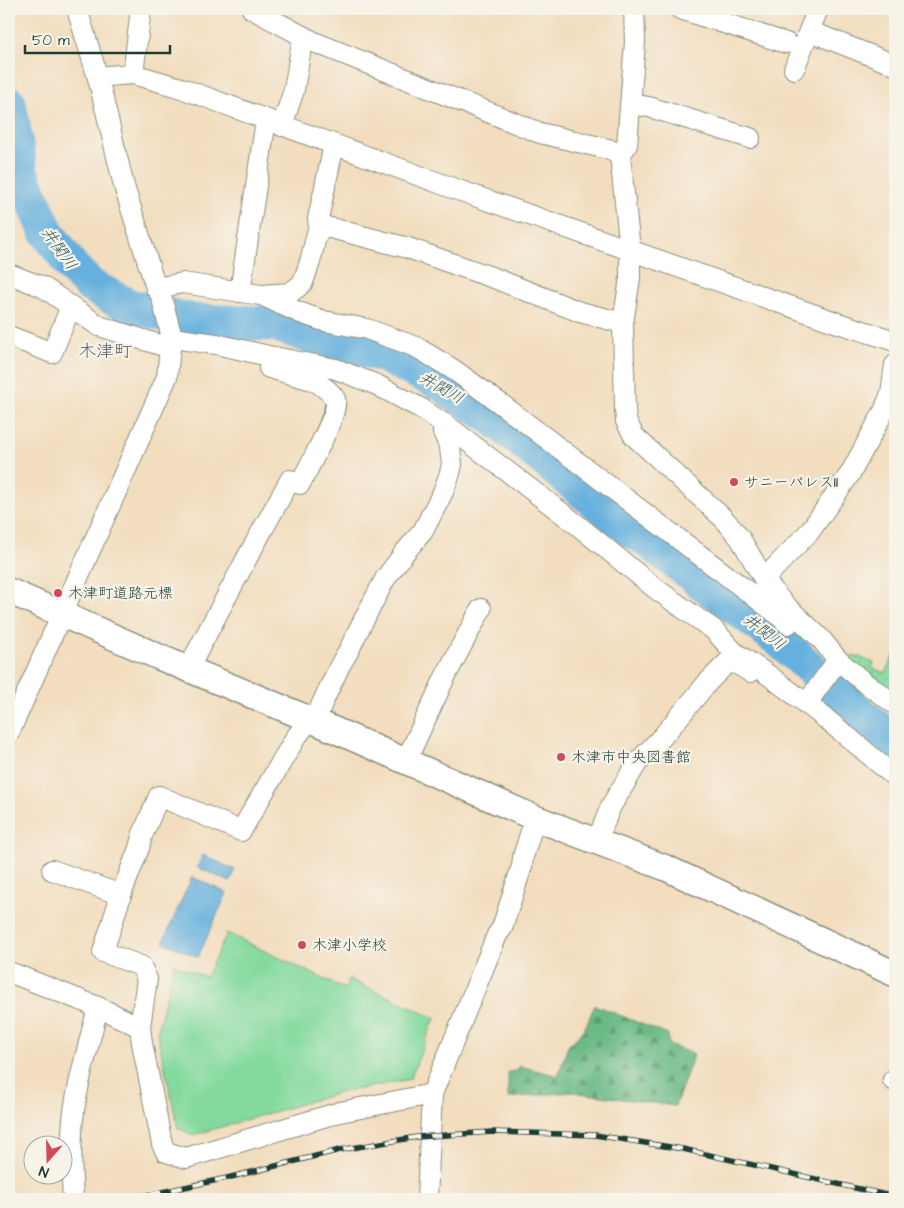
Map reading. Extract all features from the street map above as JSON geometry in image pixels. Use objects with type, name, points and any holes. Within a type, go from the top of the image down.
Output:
[{"type":"street","points":[[9,733],[167,377],[171,339],[158,291],[124,186],[98,78],[77,9]]},
{"type":"street","points":[[132,74],[141,9]]},
{"type":"street","points":[[252,9],[314,42],[540,133],[608,149],[620,155]]},
{"type":"street","points":[[634,9],[635,42],[631,104],[627,145],[620,155],[630,250],[630,278],[623,323],[626,421],[634,436],[724,519],[740,538],[764,579],[782,602],[820,639],[837,663]]},
{"type":"street","points":[[680,9],[786,43]]},
{"type":"street","points":[[794,69],[818,9]]},
{"type":"street","points":[[809,31],[895,65]]},
{"type":"street","points":[[240,292],[274,123],[294,90],[303,36]]},
{"type":"street","points":[[98,78],[132,74],[180,88],[458,190],[829,320],[895,341]]},
{"type":"street","points":[[631,104],[649,107],[750,138]]},
{"type":"street","points":[[158,291],[183,283],[261,295],[290,293],[300,286],[310,262],[319,225],[318,219],[334,144]]},
{"type":"street","points":[[319,225],[408,248],[494,278],[580,312],[623,323]]},
{"type":"street","points":[[9,274],[43,287],[99,326],[171,339],[216,344],[336,369],[377,385],[422,409],[575,523],[656,589],[714,630],[734,652],[807,702],[895,777]]},
{"type":"street","points":[[261,295],[298,312],[324,320],[367,329],[416,347],[454,370],[776,613],[813,646],[895,704]]},
{"type":"street","points":[[9,336],[52,353],[71,306]]},
{"type":"street","points":[[188,669],[290,480],[300,484],[334,414],[336,402],[327,390],[315,381],[274,369],[228,359],[217,354],[203,342]]},
{"type":"street","points":[[764,579],[810,531],[850,474],[884,411],[891,393],[895,365]]},
{"type":"street","points":[[432,1094],[340,1112],[186,1158],[166,1152],[162,1144],[140,1027],[147,980],[141,966],[103,952],[142,836],[159,796],[241,831],[296,737],[312,721],[385,579],[428,523],[443,492],[452,464],[450,448],[443,432],[444,424]]},
{"type":"street","points":[[9,591],[535,818],[666,868],[895,974]]},
{"type":"street","points":[[406,761],[445,677],[480,609]]},
{"type":"street","points":[[597,841],[611,806],[637,763],[728,662],[739,665],[766,683],[807,702]]},
{"type":"street","points":[[807,702],[837,663]]},
{"type":"street","points":[[428,1199],[432,1094],[497,934],[502,928],[535,818]]},
{"type":"street","points":[[52,870],[121,895]]},
{"type":"street","points":[[9,972],[98,1006],[140,1027]]},
{"type":"street","points":[[73,1199],[74,1111],[98,1006]]},
{"type":"green space","points":[[854,655],[874,663],[872,668],[886,673],[895,656],[895,698],[847,660]]},
{"type":"green space","points":[[227,933],[345,989],[349,979],[435,1018],[410,1079],[339,1093],[193,1135],[178,1128],[157,1033],[174,964],[206,977]]},
{"type":"green space","points":[[595,1005],[668,1035],[669,1045],[694,1054],[675,1106],[572,1092],[508,1098],[508,1072],[516,1071],[520,1066],[558,1076],[568,1046],[584,1030]]},
{"type":"water","points":[[203,855],[235,870],[230,882],[197,867]]},
{"type":"water","points":[[192,877],[227,893],[198,957],[163,942]]},
{"type":"waterway","name":"井関川","points":[[9,103],[21,173],[47,232],[73,268],[91,286],[129,306],[194,321],[275,324],[303,334],[380,354],[444,385],[450,391],[489,415],[630,530],[643,537],[779,640],[895,742]]},
{"type":"railway","points":[[129,1199],[227,1178],[340,1150],[417,1137],[492,1132],[595,1135],[683,1149],[895,1197]]},
{"type":"place","name":"サニーパレスII","points":[[734,482]]},
{"type":"place","name":"木津町道路元標","points":[[58,593]]},
{"type":"place","name":"木津市中央図書館","points":[[561,757]]},
{"type":"place","name":"木津小学校","points":[[302,945]]},
{"type":"district","name":"木津町","points":[[105,351]]}]
